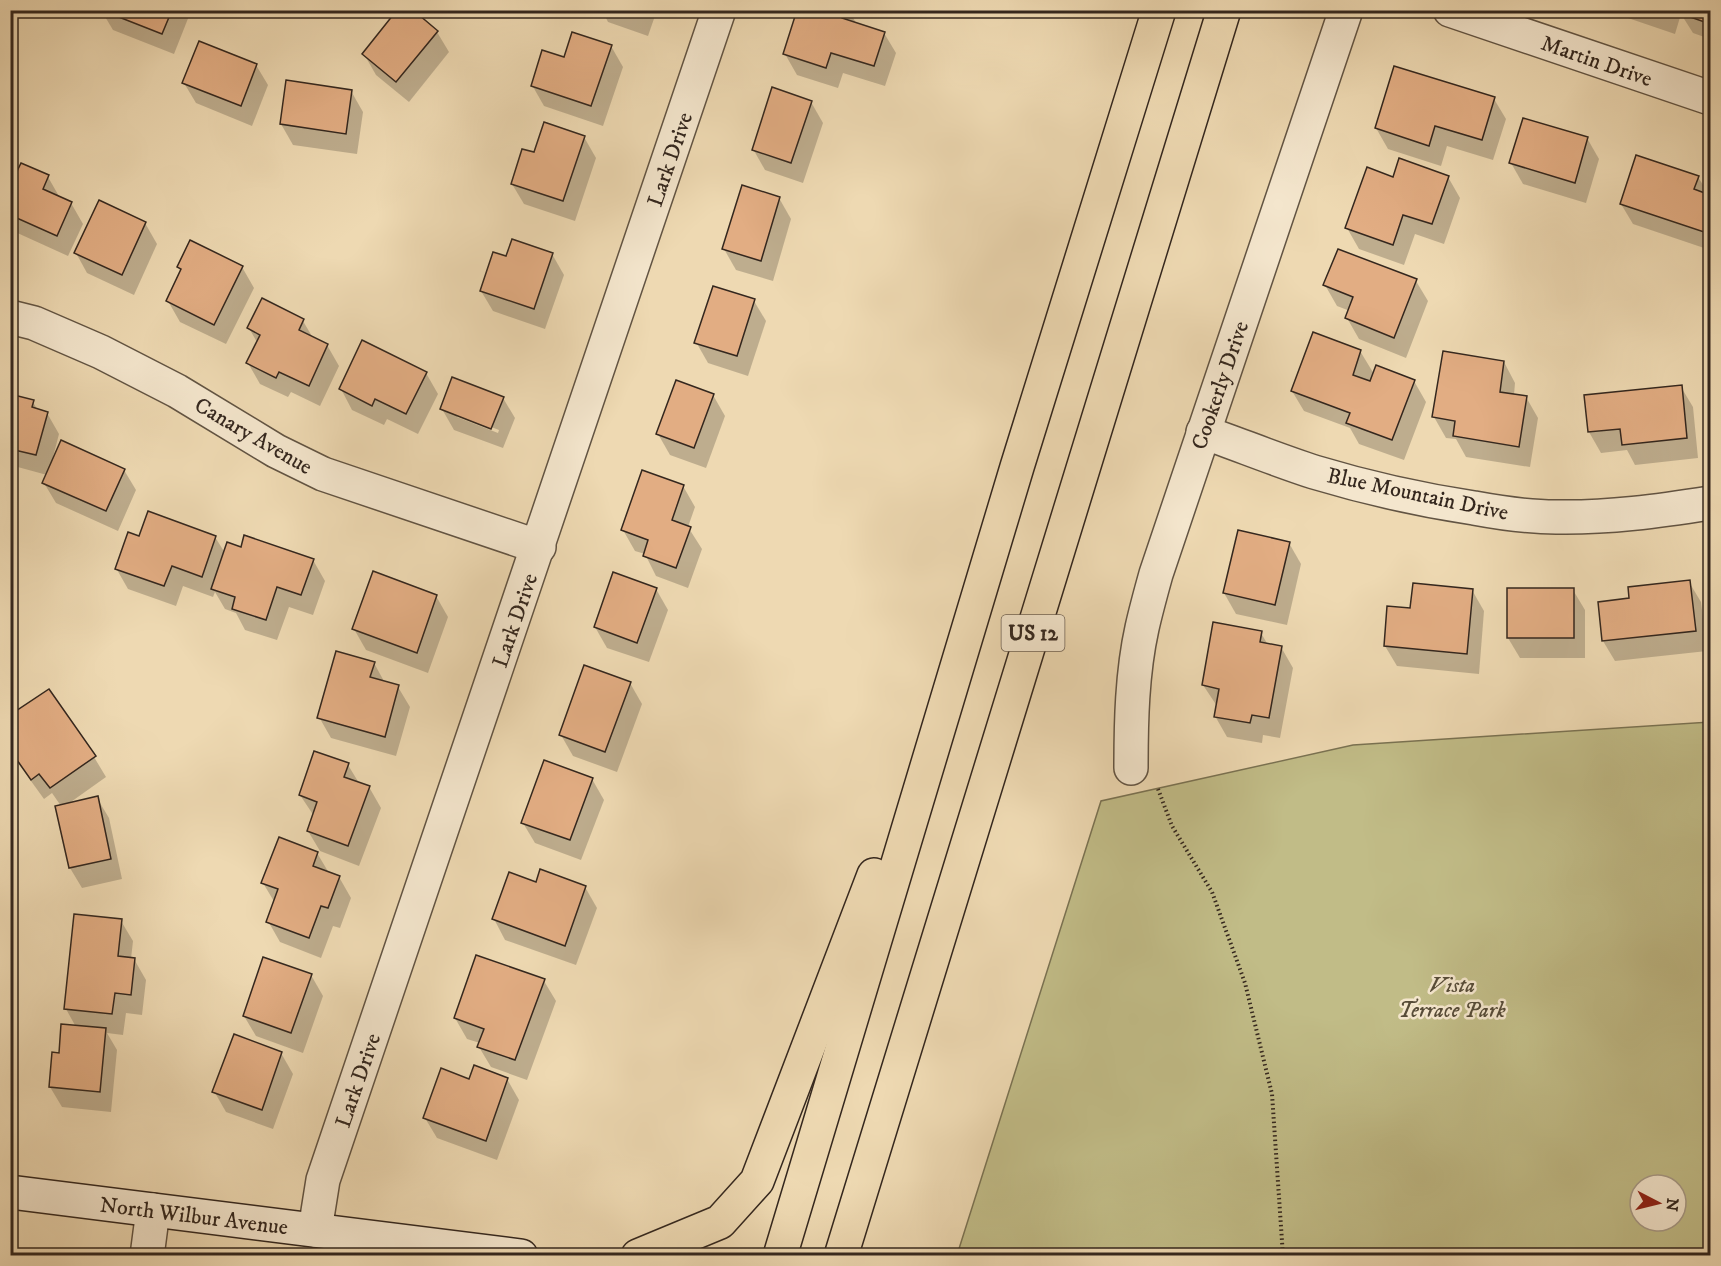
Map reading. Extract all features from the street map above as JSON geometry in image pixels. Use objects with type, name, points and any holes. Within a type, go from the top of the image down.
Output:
[{"type":"highway","name":"US 12","points":[[780,1256],[970,621],[1159,10]]},
{"type":"highway","name":"US 12","points":[[841,1256],[1224,10]]},
{"type":"highway","points":[[638,1256],[720,1222],[757,1181],[970,621]]},
{"type":"street","name":"Lark Drive","points":[[315,1230],[323,1179],[539,547],[719,10]]},
{"type":"street","name":"Cookerly Drive","points":[[1131,768],[1131,723],[1142,629],[1156,573],[1346,10]]},
{"type":"street","name":"Martin Drive","points":[[1450,10],[1710,98]]},
{"type":"street","name":"Canary Avenue","points":[[10,317],[34,323],[101,352],[177,391],[276,451],[323,474],[539,547]]},
{"type":"street","name":"Blue Mountain Drive","points":[[1203,432],[1315,472],[1380,490],[1444,504],[1508,514],[1555,517],[1601,516],[1710,503]]},
{"type":"street","name":"North Wilbur Avenue","points":[[10,1192],[521,1256]]},
{"type":"street","points":[[147,1256],[153,1210]]},
{"type":"path","points":[[1172,826],[1212,892],[1245,983],[1272,1094],[1283,1256]]},
{"type":"green space","name":"Vista Terrace Park","points":[[1710,722],[1710,1255],[957,1255],[1101,801],[1353,745]]},
{"type":"building","points":[[101,10],[172,10],[162,34]]},
{"type":"building","points":[[397,10],[413,10],[438,31],[396,82],[362,54]]},
{"type":"building","points":[[797,10],[844,10],[842,18],[885,32],[874,66],[831,53],[826,68],[783,54]]},
{"type":"building","points":[[1680,10],[1710,10],[1710,24],[1679,13]]},
{"type":"building","points":[[572,32],[612,45],[591,106],[531,86],[542,50],[564,57]]},
{"type":"building","points":[[199,41],[257,64],[241,106],[182,83]]},
{"type":"building","points":[[1394,66],[1495,97],[1482,140],[1435,126],[1429,146],[1375,128]]},
{"type":"building","points":[[286,80],[352,90],[346,134],[280,124]]},
{"type":"building","points":[[772,87],[812,101],[791,163],[752,150]]},
{"type":"building","points":[[1523,118],[1588,137],[1575,183],[1509,163]]},
{"type":"building","points":[[544,122],[585,136],[563,201],[511,184],[522,149],[534,152]]},
{"type":"building","points":[[1636,155],[1699,176],[1694,189],[1710,195],[1710,234],[1620,204]]},
{"type":"building","points":[[1399,158],[1449,176],[1432,224],[1403,215],[1393,245],[1345,228],[1367,167],[1393,177]]},
{"type":"building","points":[[21,163],[49,175],[43,189],[72,202],[57,236],[10,215],[10,186]]},
{"type":"building","points":[[742,185],[780,197],[761,261],[722,249]]},
{"type":"building","points":[[99,200],[146,222],[122,275],[74,253]]},
{"type":"building","points":[[512,239],[553,253],[534,309],[480,291],[493,252],[506,256]]},
{"type":"building","points":[[190,240],[243,266],[214,325],[166,301],[181,269],[177,267]]},
{"type":"building","points":[[1338,249],[1417,279],[1394,338],[1345,318],[1353,297],[1323,285]]},
{"type":"building","points":[[713,286],[755,299],[737,356],[694,343]]},
{"type":"building","points":[[262,298],[304,319],[299,330],[328,344],[309,386],[279,372],[276,378],[246,363],[260,335],[247,328]]},
{"type":"building","points":[[1313,332],[1361,350],[1353,375],[1370,381],[1376,365],[1415,380],[1392,440],[1346,423],[1350,413],[1291,391]]},
{"type":"building","points":[[362,340],[427,372],[406,414],[375,399],[372,406],[339,389]]},
{"type":"building","points":[[1443,351],[1504,361],[1500,392],[1527,396],[1519,447],[1453,436],[1455,421],[1432,417]]},
{"type":"building","points":[[452,377],[504,397],[491,429],[440,409]]},
{"type":"building","points":[[676,380],[714,394],[694,448],[656,434]]},
{"type":"building","points":[[1682,385],[1687,438],[1622,445],[1620,429],[1588,432],[1584,395]]},
{"type":"building","points":[[10,394],[34,400],[32,407],[48,412],[36,455],[10,449]]},
{"type":"building","points":[[61,440],[125,469],[106,511],[42,483]]},
{"type":"building","points":[[642,470],[684,485],[672,520],[691,527],[676,568],[643,556],[648,540],[621,530]]},
{"type":"building","points":[[148,511],[216,536],[202,577],[172,566],[164,586],[115,569],[128,532],[139,536]]},
{"type":"building","points":[[1238,530],[1290,542],[1275,605],[1223,593]]},
{"type":"building","points":[[244,535],[314,559],[301,595],[277,587],[266,620],[232,609],[235,597],[211,589],[227,542],[241,547]]},
{"type":"building","points":[[373,571],[437,595],[417,653],[352,629]]},
{"type":"building","points":[[613,572],[657,588],[637,643],[594,627]]},
{"type":"building","points":[[1690,580],[1696,631],[1602,641],[1598,602],[1629,598],[1628,587]]},
{"type":"building","points":[[1413,583],[1473,589],[1467,654],[1384,646],[1387,606],[1410,608]]},
{"type":"building","points":[[1507,588],[1574,588],[1574,638],[1507,638]]},
{"type":"building","points":[[1710,591],[1710,630],[1709,630],[1704,592]]},
{"type":"building","points":[[1213,622],[1262,631],[1260,642],[1282,646],[1269,718],[1252,715],[1250,723],[1214,717],[1219,689],[1202,685]]},
{"type":"building","points":[[336,651],[375,662],[370,677],[399,685],[385,737],[317,718]]},
{"type":"building","points":[[584,665],[631,682],[605,752],[559,735]]},
{"type":"building","points":[[49,689],[96,756],[50,788],[39,774],[31,780],[10,750],[10,715]]},
{"type":"building","points":[[314,751],[349,763],[344,777],[370,786],[348,846],[307,831],[317,802],[299,795]]},
{"type":"building","points":[[544,760],[593,778],[570,840],[521,823]]},
{"type":"building","points":[[98,796],[111,859],[69,868],[55,806]]},
{"type":"building","points":[[279,837],[318,852],[313,866],[340,876],[328,908],[321,906],[309,938],[266,922],[278,889],[261,883]]},
{"type":"building","points":[[540,869],[586,886],[565,946],[492,919],[509,872],[536,882]]},
{"type":"building","points":[[74,914],[122,919],[118,956],[135,958],[131,995],[115,993],[112,1014],[64,1009]]},
{"type":"building","points":[[476,955],[545,979],[515,1060],[477,1047],[484,1029],[454,1018]]},
{"type":"building","points":[[263,957],[312,974],[291,1033],[243,1016]]},
{"type":"building","points":[[61,1024],[106,1028],[100,1092],[49,1087],[52,1052],[59,1053]]},
{"type":"building","points":[[234,1034],[282,1052],[262,1110],[212,1092]]},
{"type":"building","points":[[474,1065],[508,1078],[486,1141],[423,1118],[441,1068],[469,1079]]}]
